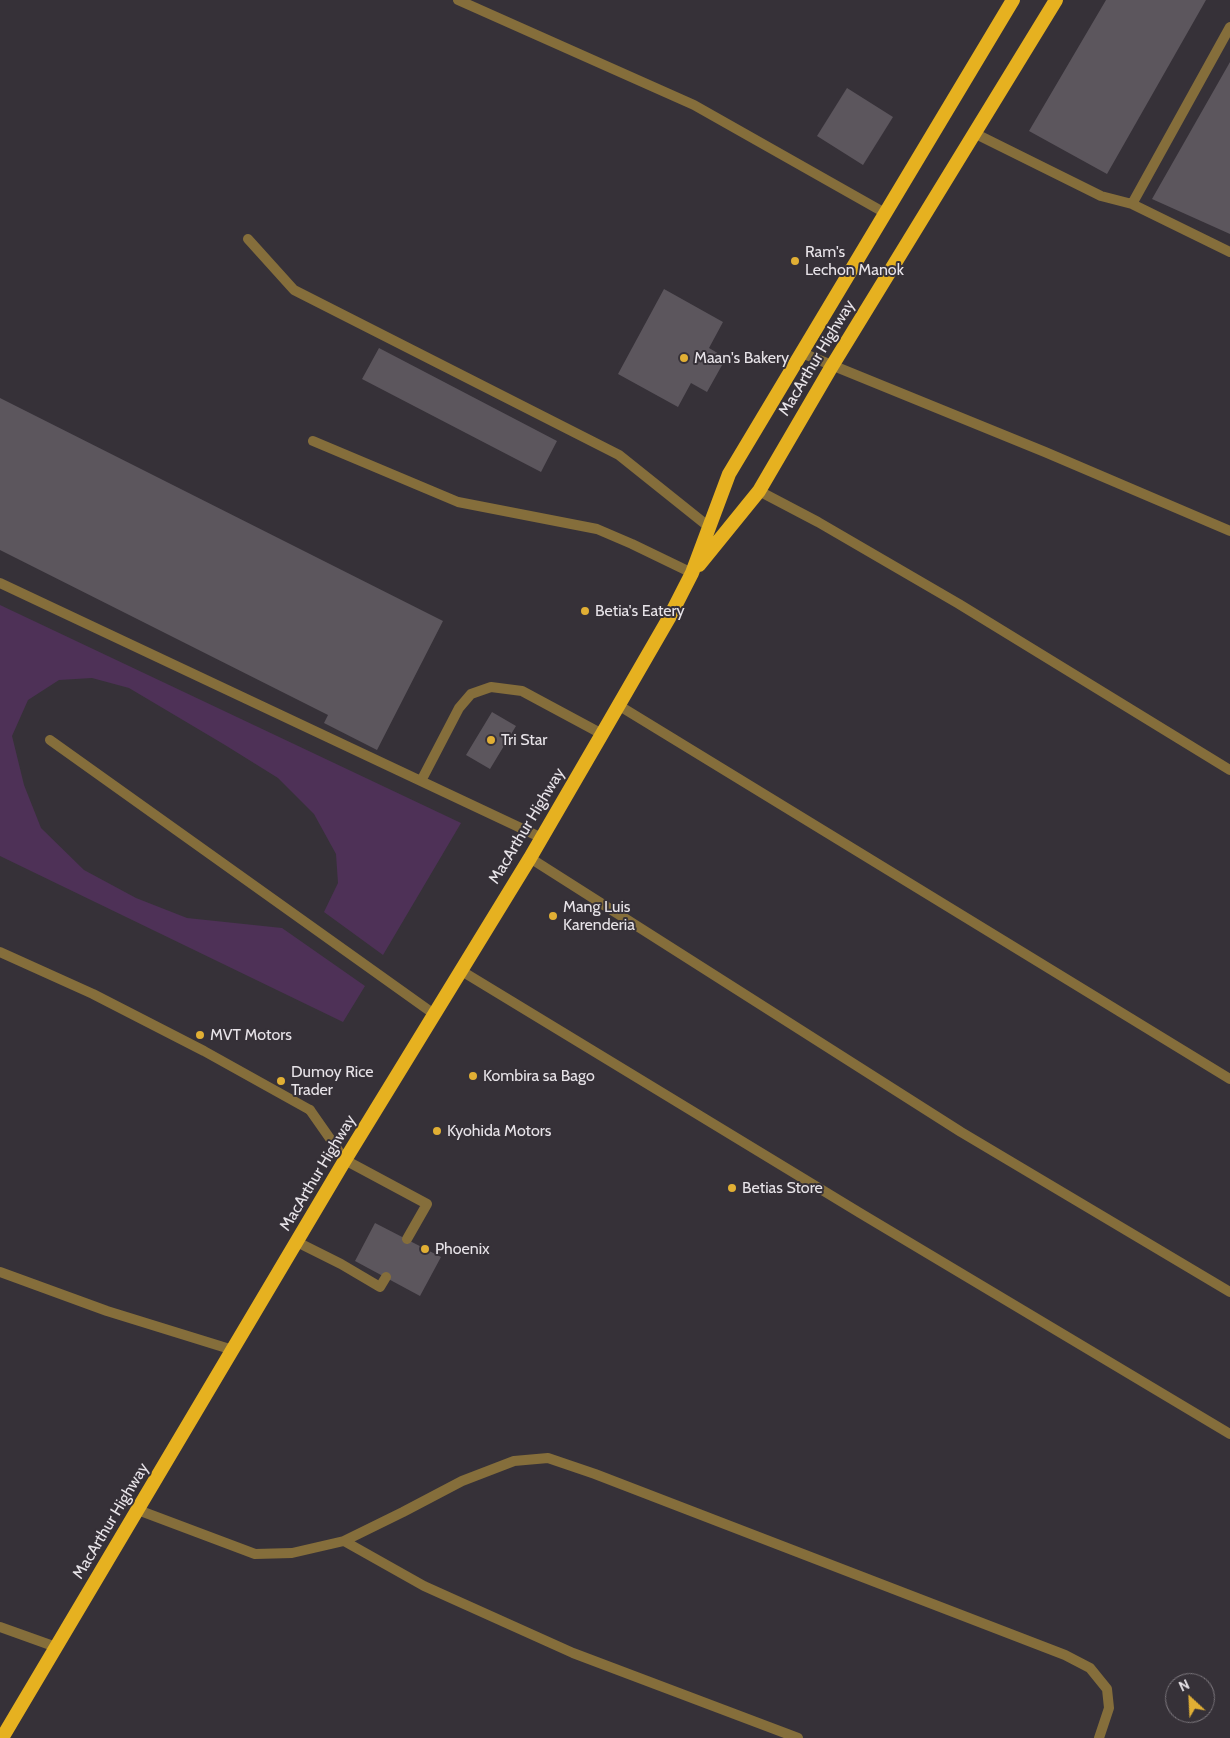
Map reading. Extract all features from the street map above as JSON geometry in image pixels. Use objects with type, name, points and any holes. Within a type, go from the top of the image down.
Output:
[{"type":"highway","name":"MacArthur Highway","points":[[2,1738],[345,1160],[542,838],[669,618],[692,573],[729,474],[1013,0]]},
{"type":"highway","name":"MacArthur Highway","points":[[692,573],[759,490],[832,366],[1056,0]]},
{"type":"street","points":[[458,0],[694,105],[885,213]]},
{"type":"street","points":[[1132,204],[1230,27]]},
{"type":"street","points":[[974,133],[1101,196],[1132,204],[1230,252]]},
{"type":"street","points":[[248,239],[294,290],[619,455],[709,527]]},
{"type":"street","points":[[802,353],[1230,530]]},
{"type":"street","points":[[313,441],[458,502],[597,529],[692,573]]},
{"type":"street","points":[[759,490],[959,604],[1230,770]]},
{"type":"street","points":[[0,583],[542,838]]},
{"type":"street","points":[[421,781],[459,708],[471,694],[491,687],[522,691],[602,734]]},
{"type":"street","points":[[618,705],[1230,1079]]},
{"type":"street","points":[[50,740],[434,1014]]},
{"type":"street","points":[[530,858],[961,1132],[1230,1292]]},
{"type":"street","points":[[0,952],[93,994],[204,1051],[310,1110],[345,1160],[427,1204],[407,1239]]},
{"type":"street","points":[[460,970],[877,1224],[1230,1434]]},
{"type":"street","points":[[297,1242],[341,1264],[380,1287],[386,1277]]},
{"type":"street","points":[[0,1272],[107,1311],[233,1350]]},
{"type":"street","points":[[138,1510],[255,1554],[292,1553],[344,1541],[462,1481],[514,1461],[548,1458],[613,1481],[1065,1654],[1090,1668],[1107,1689],[1109,1708],[1099,1738]]},
{"type":"street","points":[[344,1541],[424,1586],[564,1650],[798,1738]]},
{"type":"street","points":[[0,1627],[56,1647]]},
{"type":"shaded area","points":[[0,605],[461,823],[383,955],[324,912],[338,883],[336,854],[314,814],[278,778],[129,688],[92,678],[59,680],[28,700],[12,736],[24,785],[41,828],[84,870],[136,898],[187,918],[282,928],[365,986],[343,1022],[0,856]]},
{"type":"building","points":[[1106,0],[1206,0],[1107,174],[1029,131]]},
{"type":"building","points":[[1230,62],[1230,234],[1152,199]]},
{"type":"building","points":[[847,88],[893,117],[863,165],[817,136]]},
{"type":"building","points":[[664,289],[723,322],[709,348],[726,358],[707,392],[691,383],[678,407],[618,374]]},
{"type":"building","points":[[379,348],[557,441],[541,472],[362,379]]},
{"type":"building","points":[[0,398],[443,621],[377,750],[324,723],[328,715],[0,550]]},
{"type":"building","name":"Tri Star","points":[[492,712],[516,726],[490,769],[466,755]]},
{"type":"building","points":[[375,1223],[441,1257],[420,1296],[355,1261]]},
{"type":"place","name":"Ram's Lechon Manok","points":[[795,261]]},
{"type":"place","name":"Maan's Bakery","points":[[684,358]]},
{"type":"place","name":"Betia's Eatery","points":[[585,611]]},
{"type":"place","name":"Tri Star","points":[[491,740]]},
{"type":"place","name":"Mang Luis Karenderia","points":[[553,916]]},
{"type":"place","name":"MVT Motors","points":[[200,1035]]},
{"type":"place","name":"Kombira sa Bago","points":[[473,1076]]},
{"type":"place","name":"Dumoy Rice Trader","points":[[281,1081]]},
{"type":"place","name":"Kyohida Motors","points":[[437,1131]]},
{"type":"place","name":"Betias Store","points":[[732,1188]]},
{"type":"place","name":"Phoenix","points":[[425,1249]]}]
